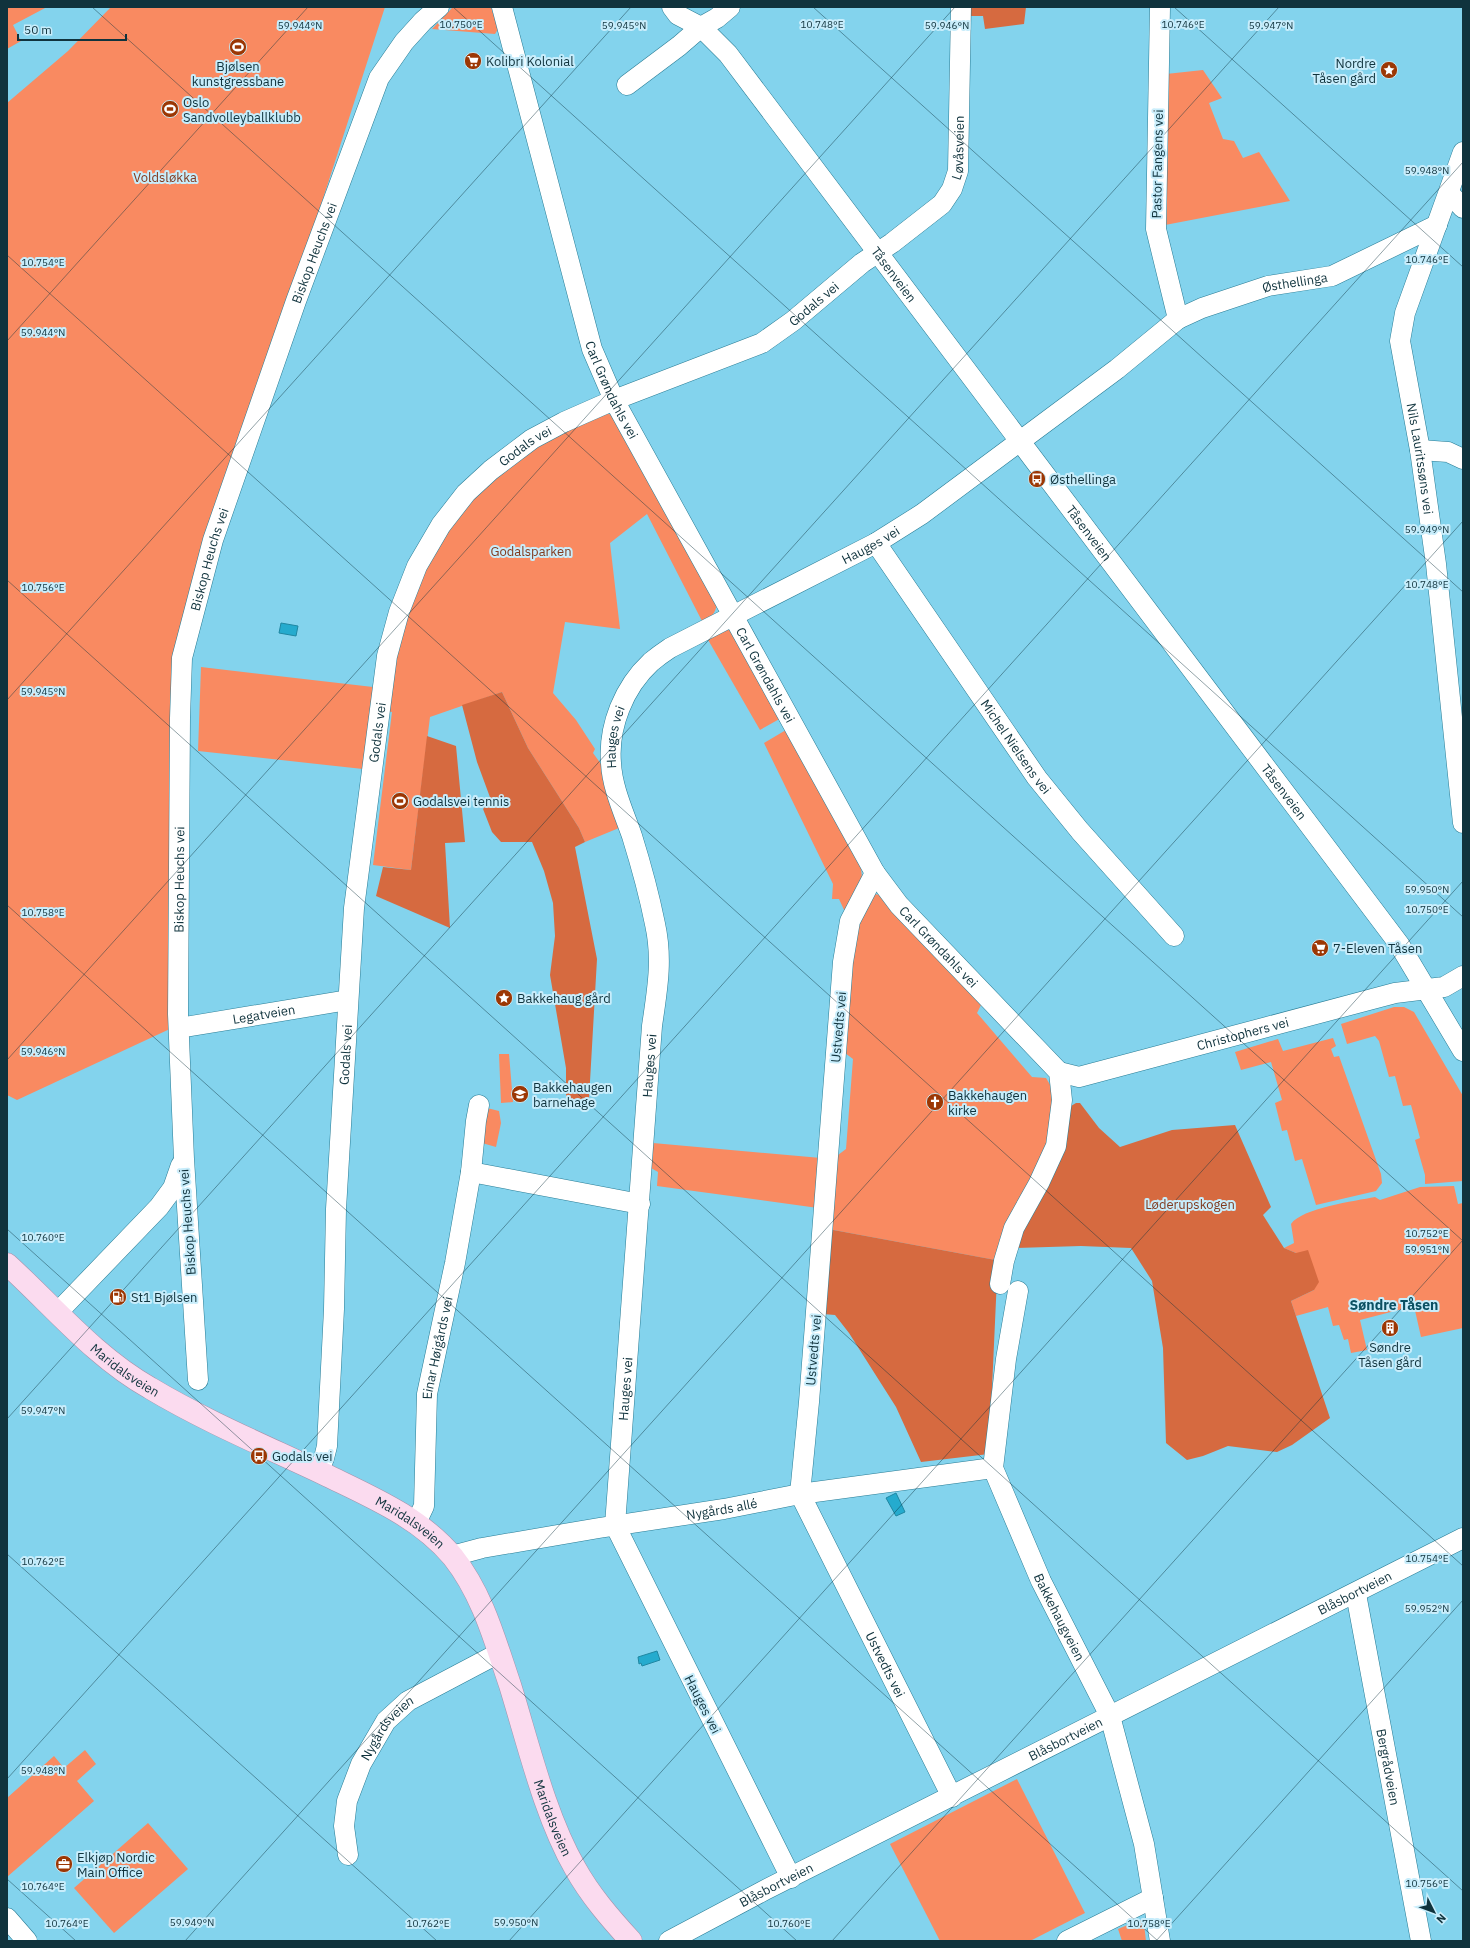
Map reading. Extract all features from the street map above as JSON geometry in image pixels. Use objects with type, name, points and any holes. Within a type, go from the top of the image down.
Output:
[{"type":"main road","name":"Maridalsveien","points":[[7,1264],[104,1355],[146,1386],[193,1412],[376,1499],[416,1523],[452,1556],[471,1584],[480,1601],[499,1653],[545,1796],[562,1843],[586,1888],[631,1941]]},
{"type":"street","name":"Biskop Heuchs vei","points":[[198,1380],[184,1159],[179,1028],[180,718],[182,658],[213,540],[296,301],[379,78],[404,42],[423,21],[439,7]]},
{"type":"street","name":"Carl Grøndahls vei","points":[[502,7],[592,349],[614,400],[875,873],[899,904],[1059,1072]]},
{"type":"street","name":"Tåsenveien","points":[[672,7],[678,15],[701,27]]},
{"type":"street","name":"Tåsenveien","points":[[689,7],[701,27],[728,54],[1020,439],[1392,934],[1427,988],[1463,1051]]},
{"type":"street","points":[[627,85],[679,46],[701,27],[717,18],[730,7]]},
{"type":"street","name":"Løvåsveien","points":[[878,252],[942,204],[952,189],[958,171],[962,7]]},
{"type":"street","name":"Pastor Fangens vei","points":[[1160,7],[1156,229],[1178,319]]},
{"type":"street","name":"Nils Lauritssøns vei","points":[[1463,152],[1406,314],[1400,341],[1420,450],[1436,564],[1463,823]]},
{"type":"street","points":[[1449,193],[1463,208]]},
{"type":"street","name":"Østhellinga","points":[[1020,439],[1117,369],[1178,319],[1202,308],[1268,286],[1332,276],[1437,225]]},
{"type":"street","name":"Godals vei","points":[[318,1472],[327,1446],[334,1309],[336,1209],[354,908],[387,656],[400,612],[417,566],[441,525],[466,493],[491,470],[539,436],[564,422],[614,400],[762,343],[793,321],[862,263],[878,252]]},
{"type":"street","name":"Hauges vei","points":[[791,1878],[615,1525],[652,1026],[660,964],[656,925],[644,874],[617,790],[611,764],[612,728],[620,707],[632,684],[651,662],[670,648],[876,543],[922,514],[1020,439]]},
{"type":"street","points":[[1420,450],[1448,452],[1463,459]]},
{"type":"street","name":"Michel Nielsens vei","points":[[876,543],[1038,778],[1080,831],[1174,936]]},
{"type":"street","name":"Ustvedts vei","points":[[875,873],[850,921],[843,962],[809,1402],[800,1494],[952,1797]]},
{"type":"street","name":"Christophers vei","points":[[1059,1072],[1079,1077],[1395,993],[1444,987],[1463,976]]},
{"type":"street","name":"Legatveien","points":[[179,1028],[348,1000]]},
{"type":"street","points":[[1000,1284],[1004,1261],[1014,1228],[1039,1183],[1056,1146],[1062,1100],[1059,1072]]},
{"type":"street","name":"Einar Høigårds vei","points":[[416,1523],[424,1506],[427,1394],[455,1263],[471,1172],[476,1120],[479,1105]]},
{"type":"street","name":"Biskop Heuchs vei","points":[[58,1312],[159,1207],[173,1188],[184,1159]]},
{"type":"street","points":[[471,1172],[563,1188],[640,1204]]},
{"type":"street","name":"Bakkehaugveien","points":[[1018,1291],[1006,1359],[993,1468],[1041,1581],[1110,1716],[1144,1844],[1160,1941]]},
{"type":"street","name":"Nygårds allé","points":[[452,1556],[482,1548],[615,1525],[724,1509],[800,1494],[993,1468]]},
{"type":"street","name":"Blåsbortveien","points":[[669,1941],[1110,1716],[1356,1594],[1463,1538]]},
{"type":"street","name":"Bergrådveien","points":[[1356,1594],[1421,1941]]},
{"type":"street","name":"Nygårdsveien","points":[[348,1855],[344,1826],[347,1802],[361,1764],[386,1721],[408,1701],[499,1653]]},
{"type":"street","points":[[1067,1941],[1153,1898]]},
{"type":"street","points":[[7,1918],[27,1941]]},
{"type":"green space","points":[[7,7],[47,7],[13,25],[21,41],[7,49]]},
{"type":"green space","name":"Voldsløkka","points":[[111,7],[385,7],[219,520],[184,659],[172,1028],[17,1100],[7,1095],[7,103],[68,51]]},
{"type":"green space","points":[[453,7],[491,7],[498,29],[495,34],[432,29]]},
{"type":"green space","points":[[967,7],[1026,7],[1024,24],[985,29],[983,16],[967,16]]},
{"type":"green space","points":[[1203,70],[1222,98],[1209,103],[1223,139],[1234,141],[1243,158],[1259,152],[1290,201],[1165,225],[1166,74]]},
{"type":"green space","name":"Godalsparken","points":[[601,412],[616,416],[717,604],[712,615],[702,621],[647,514],[610,543],[620,629],[565,622],[553,693],[576,720],[595,749],[593,753],[601,764],[619,828],[585,842],[579,828],[528,748],[502,692],[430,717],[411,870],[373,865],[392,712],[386,711],[396,659],[420,573],[469,502],[527,450]]},
{"type":"green space","points":[[724,628],[729,629],[783,717],[760,730],[707,638]]},
{"type":"green space","points":[[201,667],[373,687],[363,769],[198,751]]},
{"type":"green space","points":[[502,692],[528,748],[579,828],[585,842],[575,847],[597,959],[589,1099],[566,1099],[566,1068],[550,975],[555,936],[553,903],[544,871],[532,842],[501,842],[492,832],[483,809],[491,800],[477,762],[462,705]]},
{"type":"green space","points":[[791,727],[860,859],[862,878],[845,912],[839,899],[832,899],[833,884],[764,743]]},
{"type":"green space","points":[[427,736],[456,746],[465,842],[445,843],[450,928],[376,896],[383,867],[411,870]]},
{"type":"green space","points":[[874,894],[880,895],[982,1003],[977,1013],[1032,1077],[1046,1078],[1052,1088],[1055,1122],[1001,1261],[828,1229],[834,1158],[846,1149],[853,1059],[841,1050],[855,926]]},
{"type":"green space","points":[[1394,1007],[1404,1007],[1414,1012],[1463,1096],[1463,1181],[1425,1184],[1425,1175],[1415,1140],[1420,1138],[1411,1105],[1403,1106],[1395,1076],[1389,1077],[1379,1041],[1375,1036],[1347,1044],[1341,1024]]},
{"type":"green space","points":[[1333,1038],[1336,1046],[1331,1049],[1334,1057],[1339,1056],[1381,1174],[1382,1183],[1376,1191],[1316,1205],[1302,1159],[1295,1161],[1287,1130],[1282,1131],[1275,1103],[1282,1100],[1271,1062],[1241,1070],[1235,1052],[1278,1039],[1283,1051]]},
{"type":"green space","points":[[499,1054],[509,1054],[513,1102],[501,1103]]},
{"type":"green space","name":"Løderupskogen","points":[[1076,1103],[1080,1103],[1099,1128],[1120,1147],[1172,1130],[1235,1125],[1271,1207],[1263,1215],[1284,1248],[1296,1253],[1308,1250],[1319,1282],[1314,1290],[1291,1301],[1330,1418],[1292,1445],[1277,1452],[1228,1446],[1203,1456],[1187,1460],[1166,1443],[1163,1348],[1152,1281],[1131,1248],[1081,1246],[1015,1248],[1071,1106]]},
{"type":"green space","points":[[487,1108],[499,1111],[501,1123],[496,1147],[482,1143]]},
{"type":"green space","points":[[653,1143],[821,1158],[818,1208],[657,1186],[658,1172],[651,1168]]},
{"type":"green space","points":[[1454,1186],[1458,1204],[1463,1203],[1463,1328],[1421,1337],[1414,1306],[1360,1320],[1367,1350],[1351,1353],[1348,1339],[1344,1340],[1339,1325],[1333,1326],[1328,1307],[1296,1316],[1291,1301],[1314,1290],[1296,1253],[1284,1248],[1294,1243],[1291,1224],[1297,1218],[1317,1209],[1375,1197],[1380,1200],[1420,1187]]},
{"type":"green space","points":[[828,1229],[1001,1261],[997,1278],[989,1454],[921,1462],[896,1407],[849,1333],[835,1315],[823,1314]]},
{"type":"green space","points":[[85,1750],[96,1764],[77,1781],[94,1801],[7,1877],[7,1798],[54,1756],[64,1768]]},
{"type":"green space","points":[[1017,1779],[1085,1913],[1030,1941],[940,1941],[890,1844]]},
{"type":"green space","points":[[148,1823],[188,1869],[114,1933],[74,1888]]},
{"type":"green space","points":[[1140,1920],[1144,1924],[1146,1941],[1122,1941],[1118,1929]]},
{"type":"water","points":[[281,623],[298,626],[296,636],[279,633]]},
{"type":"water","points":[[896,1493],[905,1512],[896,1516],[886,1498]]},
{"type":"water","points":[[657,1651],[660,1660],[642,1666],[641,1663],[639,1664],[638,1657]]},
{"type":"place","name":"Bjølsen kunstgressbane","points":[[238,47]]},
{"type":"place","name":"Kolibri Kolonial","points":[[473,61]]},
{"type":"place","name":"Nordre Tåsen gård","points":[[1389,70]]},
{"type":"place","name":"Oslo Sandvolleyballklubb","points":[[170,109]]},
{"type":"place","name":"Østhellinga","points":[[1037,479]]},
{"type":"place","name":"Godalsvei tennis","points":[[400,801]]},
{"type":"place","name":"7-Eleven Tåsen","points":[[1320,948]]},
{"type":"place","name":"Bakkehaug gård","points":[[504,998]]},
{"type":"place","name":"Bakkehaugen barnehage","points":[[520,1094]]},
{"type":"place","name":"Bakkehaugen kirke","points":[[935,1102]]},
{"type":"place","name":"St1 Bjølsen","points":[[118,1297]]},
{"type":"place","name":"Søndre Tåsen gård","points":[[1390,1328]]},
{"type":"place","name":"Godals vei","points":[[259,1456]]},
{"type":"place","name":"Elkjøp Nordic Main Office","points":[[64,1864]]},
{"type":"district","name":"Søndre Tåsen","points":[[1394,1305]]}]
